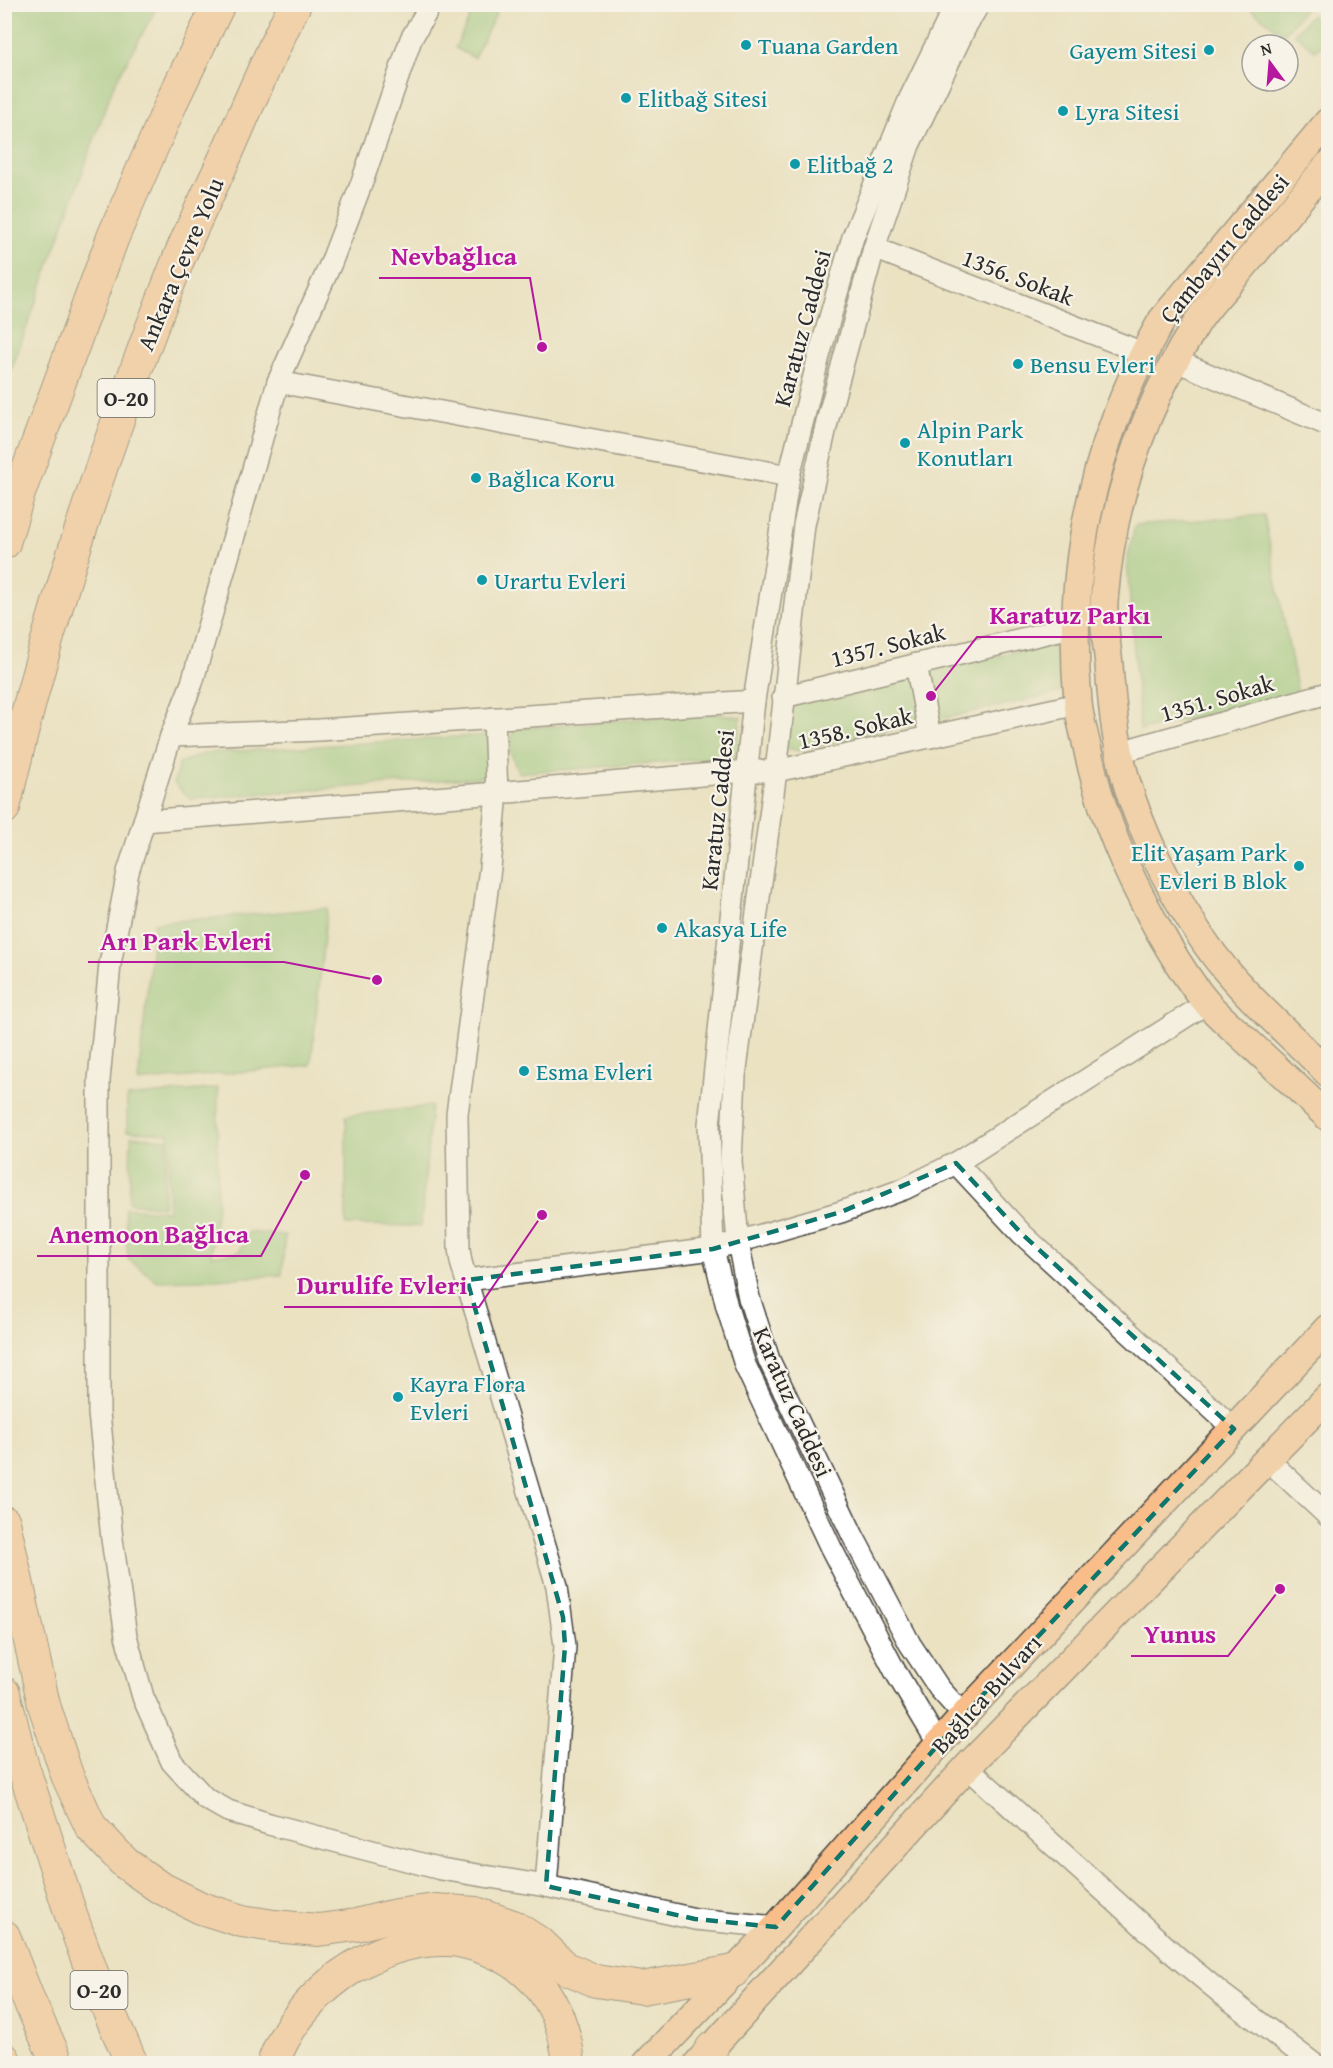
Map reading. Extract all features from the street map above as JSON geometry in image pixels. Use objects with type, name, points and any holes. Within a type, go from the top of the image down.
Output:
[{"type":"highway","name":"O-20","points":[[4,543],[18,496],[113,237],[174,97],[219,4]]},
{"type":"highway","name":"Ankara Çevre Yolu","points":[[4,808],[55,610],[94,487],[130,387],[176,266],[295,4]]},
{"type":"highway","points":[[4,1522],[44,1705],[67,1775],[91,1827],[125,1863],[159,1887],[201,1908],[242,1921],[274,1926],[318,1929],[435,1910],[476,1913],[513,1926],[541,1944],[566,1968],[596,1981],[642,1988],[734,1971]]},
{"type":"highway","name":"O-20","points":[[4,1693],[21,1760],[71,1915],[101,1994],[132,2064]]},
{"type":"highway","name":"O-20","points":[[4,1936],[29,2001],[58,2064]]},
{"type":"highway","points":[[273,2064],[279,2045],[306,2005],[340,1974],[375,1956],[414,1942],[447,1940],[472,1943],[530,1974],[552,2003],[567,2040],[569,2064]]},
{"type":"highway","points":[[4,2059],[6,2064]]},
{"type":"main road","name":"Çambayırı Caddesi","points":[[1329,122],[1162,320],[1143,353],[1112,426],[1092,492],[1082,542],[1075,626],[1078,704],[1092,775],[1116,846],[1156,926],[1207,1003],[1329,1117]]},
{"type":"main road","name":"Çambayırı Caddesi","points":[[1329,165],[1196,323],[1174,360],[1143,426],[1129,469],[1113,531],[1104,604],[1110,682],[1120,752],[1131,799],[1150,844],[1185,912],[1232,977],[1329,1073]]},
{"type":"main road","name":"Bağlıca Bulvarı","points":[[646,2064],[776,1928],[986,1692],[1329,1328]]},
{"type":"main road","name":"Bağlıca Bulvarı","points":[[703,2058],[967,1767],[1329,1397]]},
{"type":"street","points":[[431,4],[411,39],[362,182],[331,263],[278,382],[192,683],[171,736],[128,872],[110,964],[99,1080],[99,1413],[112,1539],[126,1636],[143,1697],[172,1762],[205,1798],[228,1811],[441,1869],[546,1886],[695,1919],[776,1928]]},
{"type":"street","name":"Karatuz Caddesi","points":[[939,1745],[895,1671],[831,1548],[745,1365],[727,1307],[713,1249],[709,1125],[714,1060],[754,701],[789,476],[819,356],[853,237],[910,98],[956,4]]},
{"type":"street","name":"Karatuz Caddesi","points":[[965,1717],[939,1688],[910,1644],[853,1536],[769,1360],[749,1298],[738,1242],[731,1161],[734,1096],[776,771],[804,525],[828,418],[874,248],[909,146],[967,24],[979,4]]},
{"type":"street","name":"1356. Sokak","points":[[874,248],[1143,353]]},
{"type":"street","points":[[1174,360],[1329,425]]},
{"type":"street","points":[[278,382],[789,476]]},
{"type":"street","name":"1357. Sokak","points":[[783,697],[1075,626]]},
{"type":"street","points":[[916,664],[930,737]]},
{"type":"street","name":"1351. Sokak","points":[[1120,752],[1329,693]]},
{"type":"street","points":[[171,736],[319,730],[754,701]]},
{"type":"street","name":"1358. Sokak","points":[[144,821],[747,771],[776,771],[1078,704]]},
{"type":"street","points":[[494,718],[497,793],[490,868],[457,1114],[459,1249],[466,1280],[557,1586],[563,1617],[565,1646],[546,1886]]},
{"type":"street","points":[[466,1280],[713,1249],[841,1212],[904,1189],[956,1163],[1207,1003]]},
{"type":"street","points":[[956,1163],[1022,1234],[1234,1429]]},
{"type":"street","points":[[1266,1459],[1329,1516]]},
{"type":"street","points":[[967,1767],[1176,1956],[1314,2064]]},
{"type":"highlighted area","points":[[956,1163],[1022,1234],[1234,1429],[978,1700],[776,1927],[695,1919],[546,1886],[565,1646],[563,1617],[467,1280],[713,1249],[841,1212]]},
{"type":"green space","points":[[5,4],[158,5],[113,87],[5,388]]},
{"type":"green space","points":[[476,5],[497,12],[474,58],[455,48]]},
{"type":"green space","points":[[1245,5],[1308,5],[1283,33]]},
{"type":"green space","points":[[1311,15],[1328,28],[1328,37],[1316,51],[1300,39],[1300,33],[1295,33]]},
{"type":"green space","points":[[1264,515],[1298,694],[1140,730],[1127,561],[1135,525]]},
{"type":"green space","points":[[1057,642],[1062,692],[799,751],[785,748],[788,708],[801,700]]},
{"type":"green space","points":[[714,713],[741,717],[737,757],[518,773],[509,748],[514,729]]},
{"type":"green space","points":[[488,735],[491,759],[484,777],[190,799],[174,783],[179,763],[206,753]]},
{"type":"green space","points":[[327,908],[311,1065],[138,1082],[154,923]]},
{"type":"green space","points":[[218,1088],[217,1205],[211,1256],[239,1252],[248,1232],[285,1235],[282,1275],[157,1281],[128,1259],[125,1208],[168,1211],[169,1133],[127,1131],[127,1097]]},
{"type":"green space","points":[[431,1106],[421,1226],[346,1225],[346,1116]]},
{"type":"green space","points":[[131,1136],[167,1139],[163,1207],[129,1203]]},
{"type":"place","name":"Tuana Garden","points":[[746,45]]},
{"type":"place","name":"Gayem Sitesi","points":[[1209,50]]},
{"type":"place","name":"Elitbağ Sitesi","points":[[626,98]]},
{"type":"place","name":"Lyra Sitesi","points":[[1063,111]]},
{"type":"place","name":"Elitbağ 2","points":[[795,164]]},
{"type":"place","name":"Nevbağlıca","points":[[542,347]]},
{"type":"place","name":"Bensu Evleri","points":[[1018,364]]},
{"type":"place","name":"Alpin Park Konutları","points":[[905,443]]},
{"type":"place","name":"Bağlıca Koru","points":[[476,478]]},
{"type":"place","name":"Urartu Evleri","points":[[482,580]]},
{"type":"place","name":"Karatuz Parkı","points":[[931,696]]},
{"type":"place","name":"Elit Yaşam Park Evleri B Blok","points":[[1299,866]]},
{"type":"place","name":"Akasya Life","points":[[662,928]]},
{"type":"place","name":"Arı Park Evleri","points":[[377,980]]},
{"type":"place","name":"Esma Evleri","points":[[524,1071]]},
{"type":"place","name":"Anemoon Bağlıca","points":[[305,1175]]},
{"type":"place","name":"Durulife Evleri","points":[[542,1215]]},
{"type":"place","name":"Kayra Flora Evleri","points":[[398,1397]]},
{"type":"place","name":"Yunus","points":[[1280,1589]]}]
